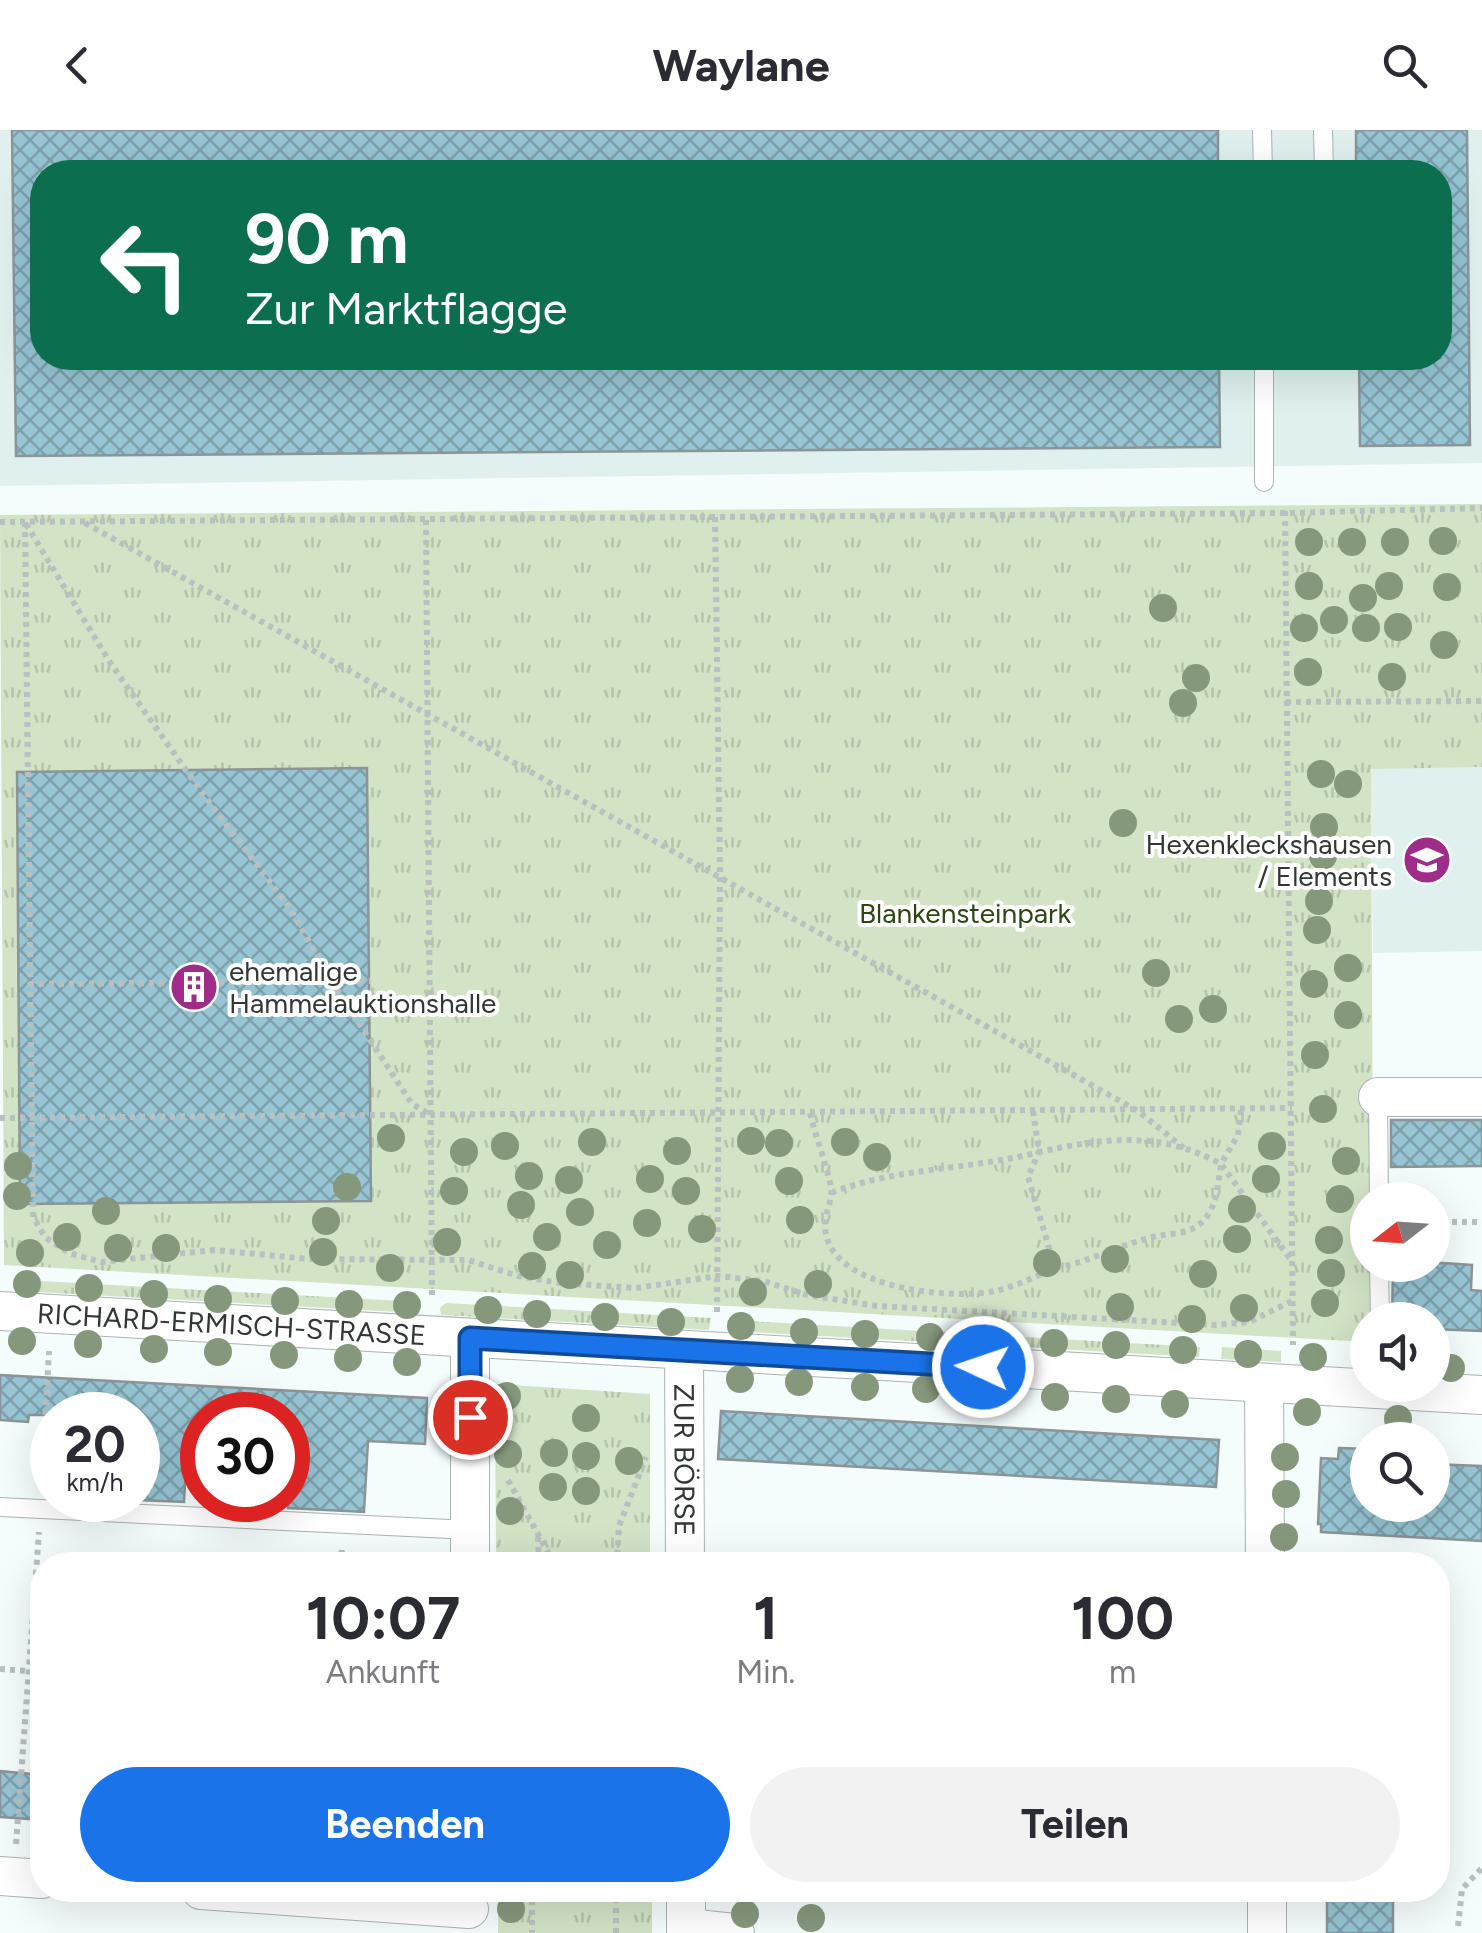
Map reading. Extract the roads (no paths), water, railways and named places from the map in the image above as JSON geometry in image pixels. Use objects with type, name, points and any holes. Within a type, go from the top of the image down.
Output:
[{"type":"street","points":[[1378,1098],[1482,1097]]},
{"type":"street","name":"RICHARD-ERMISCH-STRASSE","points":[[0,1311],[684,1352],[1350,1386]]},
{"type":"street","points":[[470,1338],[470,1548]]},
{"type":"street","name":"ZUR BÖRSE","points":[[684,1352],[685,1552]]},
{"type":"street","points":[[1264,1383],[1265,1552]]},
{"type":"street","name":"RICHARD-ERMISCH-STRASSE","points":[[1450,1392],[1482,1395]]},
{"type":"street","points":[[355,1902],[470,1911]]},
{"type":"street","points":[[675,1902],[686,1931],[735,1933]]},
{"type":"street","points":[[1267,1902],[1267,1933]]},
{"type":"lane","points":[[1262,130],[1263,160]]},
{"type":"lane","points":[[1324,130],[1324,160]]},
{"type":"lane","points":[[1264,370],[1264,482]]},
{"type":"lane","points":[[1378,1098],[1379,1182]]},
{"type":"lane","points":[[0,1507],[470,1548]]},
{"type":"place","name":"Hexenkleckshausen / Elements","points":[[1427,860]]},
{"type":"place","name":"ehemalige Hammelauktionshalle","points":[[194,987]]},
{"type":"park label","name":"Blankensteinpark","points":[[965,913]]}]
